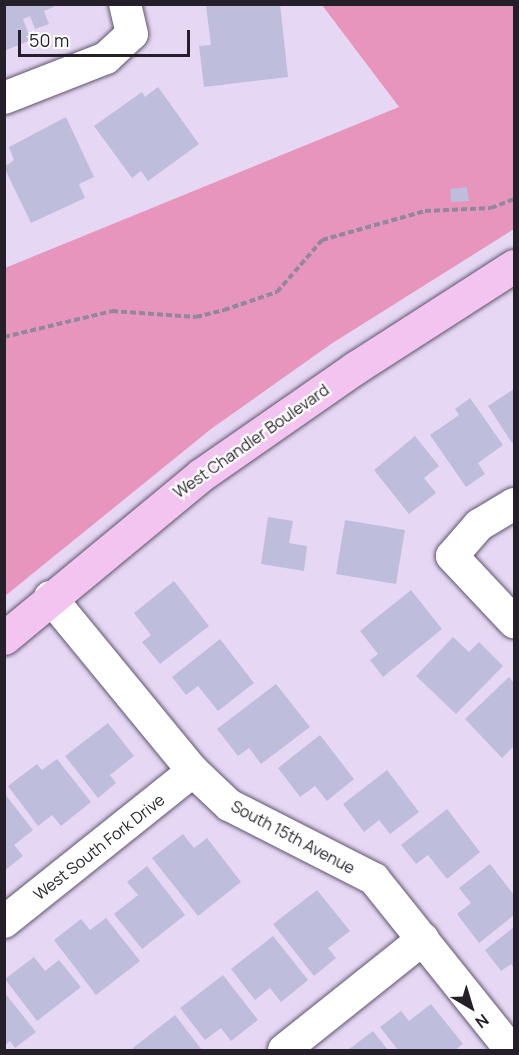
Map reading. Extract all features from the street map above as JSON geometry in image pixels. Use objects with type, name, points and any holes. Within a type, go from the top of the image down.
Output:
[{"type":"main road","name":"West Chandler Boulevard","points":[[4,638],[201,475],[514,266]]},
{"type":"street","points":[[4,98],[106,58],[129,19]]},
{"type":"street","points":[[514,504],[479,525],[452,556],[514,622]]},
{"type":"street","name":"South 15th Avenue","points":[[51,597],[193,771],[229,805],[374,879],[511,1046]]},
{"type":"street","name":"West South Fork Drive","points":[[4,922],[193,771]]},
{"type":"street","points":[[284,1050],[423,939]]},
{"type":"path","points":[[4,337],[111,311],[196,317],[225,310],[277,292],[322,240],[425,211],[491,208],[514,199]]},
{"type":"shaded area","points":[[322,5],[514,5],[514,229],[331,344],[211,429],[5,596],[5,268],[399,107]]},
{"type":"building","points":[[4,4],[53,4],[54,7],[44,11],[49,24],[35,29],[30,16],[23,19],[31,40],[4,51]]},
{"type":"building","points":[[280,4],[288,77],[204,87],[199,46],[211,45],[206,6]]},
{"type":"building","points":[[158,87],[199,144],[148,181],[141,171],[132,178],[94,126],[142,92],[145,97]]},
{"type":"building","points":[[66,117],[94,177],[79,184],[85,198],[31,223],[4,167],[14,160],[9,147]]},
{"type":"building","points":[[467,187],[469,201],[451,202],[450,189]]},
{"type":"building","points":[[514,389],[514,442],[512,443],[488,406]]},
{"type":"building","points":[[470,398],[503,445],[478,463],[485,474],[466,487],[430,435],[459,415],[455,409]]},
{"type":"building","points":[[415,436],[439,466],[424,478],[436,493],[409,514],[374,470]]},
{"type":"building","points":[[268,517],[293,521],[289,543],[307,546],[304,571],[261,564]]},
{"type":"building","points":[[345,520],[405,530],[396,584],[336,574]]},
{"type":"building","points":[[174,581],[209,626],[160,664],[142,642],[151,635],[134,613]]},
{"type":"building","points":[[411,590],[442,629],[383,677],[370,660],[378,654],[360,631]]},
{"type":"building","points":[[453,637],[469,652],[479,642],[503,666],[456,714],[416,676]]},
{"type":"building","points":[[220,639],[254,683],[218,711],[198,686],[186,695],[172,677]]},
{"type":"building","points":[[509,677],[514,683],[514,746],[502,758],[465,719]]},
{"type":"building","points":[[276,684],[310,727],[261,764],[249,748],[238,756],[217,729]]},
{"type":"building","points":[[108,723],[134,756],[110,775],[116,783],[98,798],[65,756]]},
{"type":"building","points":[[320,735],[354,779],[327,801],[315,786],[300,797],[278,768]]},
{"type":"building","points":[[57,759],[91,802],[61,826],[52,815],[38,826],[8,786],[37,764],[42,770]]},
{"type":"building","points":[[387,770],[419,812],[390,834],[379,820],[364,832],[343,804]]},
{"type":"building","points":[[4,793],[33,830],[14,845],[23,856],[4,871]]},
{"type":"building","points":[[447,809],[480,852],[447,879],[428,855],[416,864],[401,845]]},
{"type":"building","points":[[183,834],[194,848],[207,838],[241,882],[198,916],[152,858]]},
{"type":"building","points":[[490,864],[514,895],[514,915],[479,943],[457,914],[471,903],[459,888]]},
{"type":"building","points":[[147,866],[185,915],[142,949],[114,914],[138,895],[127,882]]},
{"type":"building","points":[[317,890],[350,931],[328,948],[336,958],[314,976],[273,924]]},
{"type":"building","points":[[106,918],[140,961],[96,995],[54,940],[81,919],[90,930]]},
{"type":"building","points":[[514,927],[514,969],[511,964],[501,971],[485,950]]},
{"type":"building","points":[[273,936],[308,980],[281,1002],[270,988],[255,1000],[231,969]]},
{"type":"building","points":[[34,957],[45,971],[59,960],[81,987],[37,1021],[5,979]]},
{"type":"building","points":[[223,975],[258,1020],[231,1041],[221,1028],[205,1040],[180,1008]]},
{"type":"building","points":[[4,992],[36,1032],[15,1048],[10,1041],[4,1046]]},
{"type":"building","points":[[431,1004],[463,1044],[455,1050],[398,1050],[380,1027],[401,1011],[409,1021]]},
{"type":"building","points":[[175,1015],[202,1050],[134,1050],[133,1048]]},
{"type":"building","points":[[373,1031],[388,1050],[348,1050]]}]
